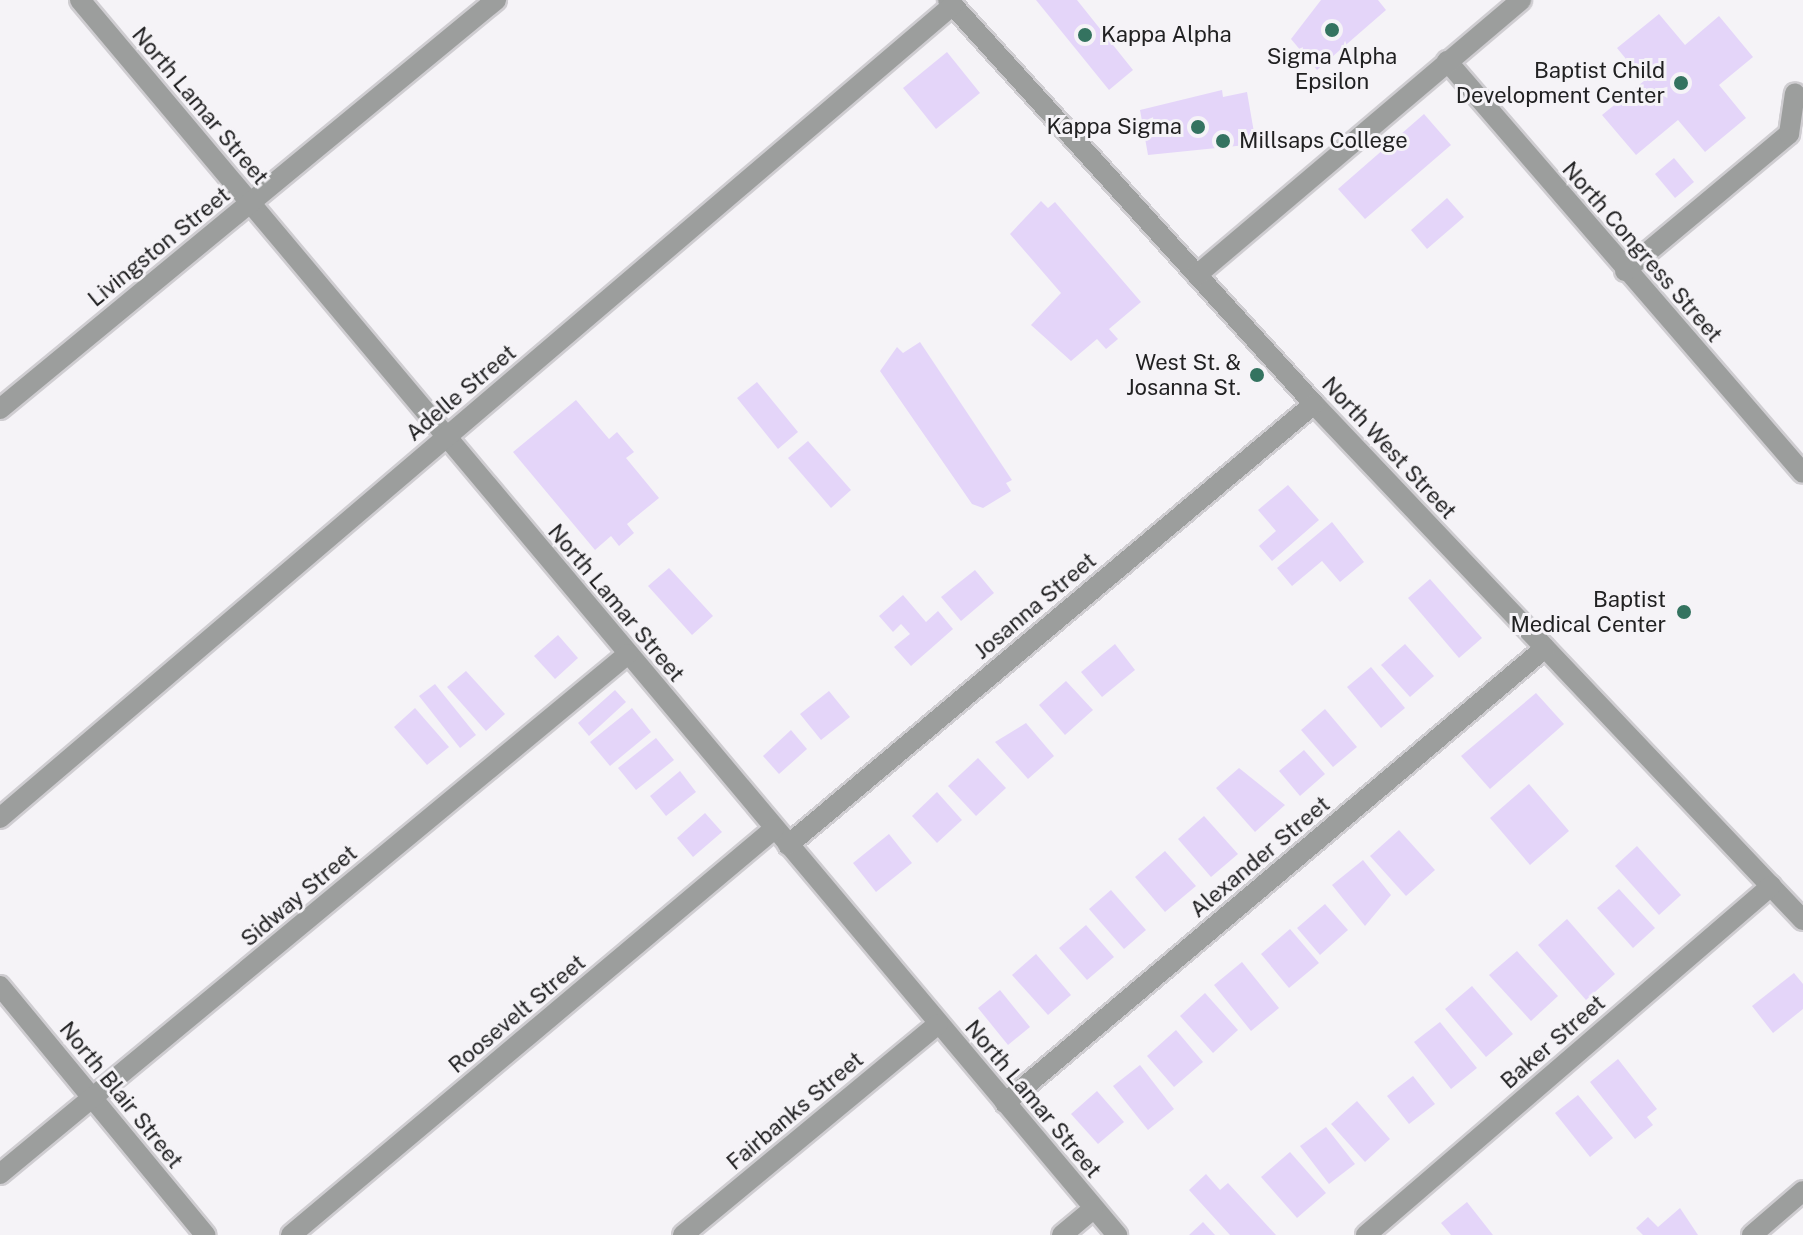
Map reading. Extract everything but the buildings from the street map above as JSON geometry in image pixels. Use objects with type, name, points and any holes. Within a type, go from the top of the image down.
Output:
[{"type":"street","name":"North Lamar Street","points":[[80,0],[1117,1235]]},
{"type":"street","name":"Livingston Street","points":[[0,409],[496,0]]},
{"type":"street","points":[[1197,275],[1521,0]]},
{"type":"street","name":"North West Street","points":[[951,3],[1314,404],[1803,920]]},
{"type":"street","name":"Adelle Street","points":[[0,818],[951,3]]},
{"type":"street","name":"North Congress Street","points":[[1447,61],[1625,271],[1803,473]]},
{"type":"street","points":[[1625,271],[1789,134],[1795,93]]},
{"type":"street","name":"Josanna Street","points":[[788,845],[1314,404]]},
{"type":"street","name":"Alexander Street","points":[[1005,1103],[1545,648]]},
{"type":"street","name":"Sidway Street","points":[[0,1174],[628,654]]},
{"type":"street","name":"Roosevelt Street","points":[[291,1235],[774,829]]},
{"type":"street","name":"Baker Street","points":[[1366,1235],[1771,886]]},
{"type":"street","name":"North Blair Street","points":[[0,986],[205,1235]]},
{"type":"street","name":"Fairbanks Street","points":[[683,1235],[938,1024]]},
{"type":"street","points":[[1752,1235],[1803,1191]]},
{"type":"street","points":[[1062,1235],[1093,1209]]},
{"type":"place","name":"Sigma Alpha Epsilon","points":[[1332,30]]},
{"type":"place","name":"Kappa Alpha","points":[[1085,35]]},
{"type":"place","name":"Baptist Child Development Center","points":[[1681,83]]},
{"type":"place","name":"Kappa Sigma","points":[[1198,127]]},
{"type":"place","name":"Millsaps College","points":[[1223,141]]},
{"type":"place","name":"West St. & Josanna St.","points":[[1257,375]]},
{"type":"place","name":"Baptist Medical Center","points":[[1684,612]]}]
